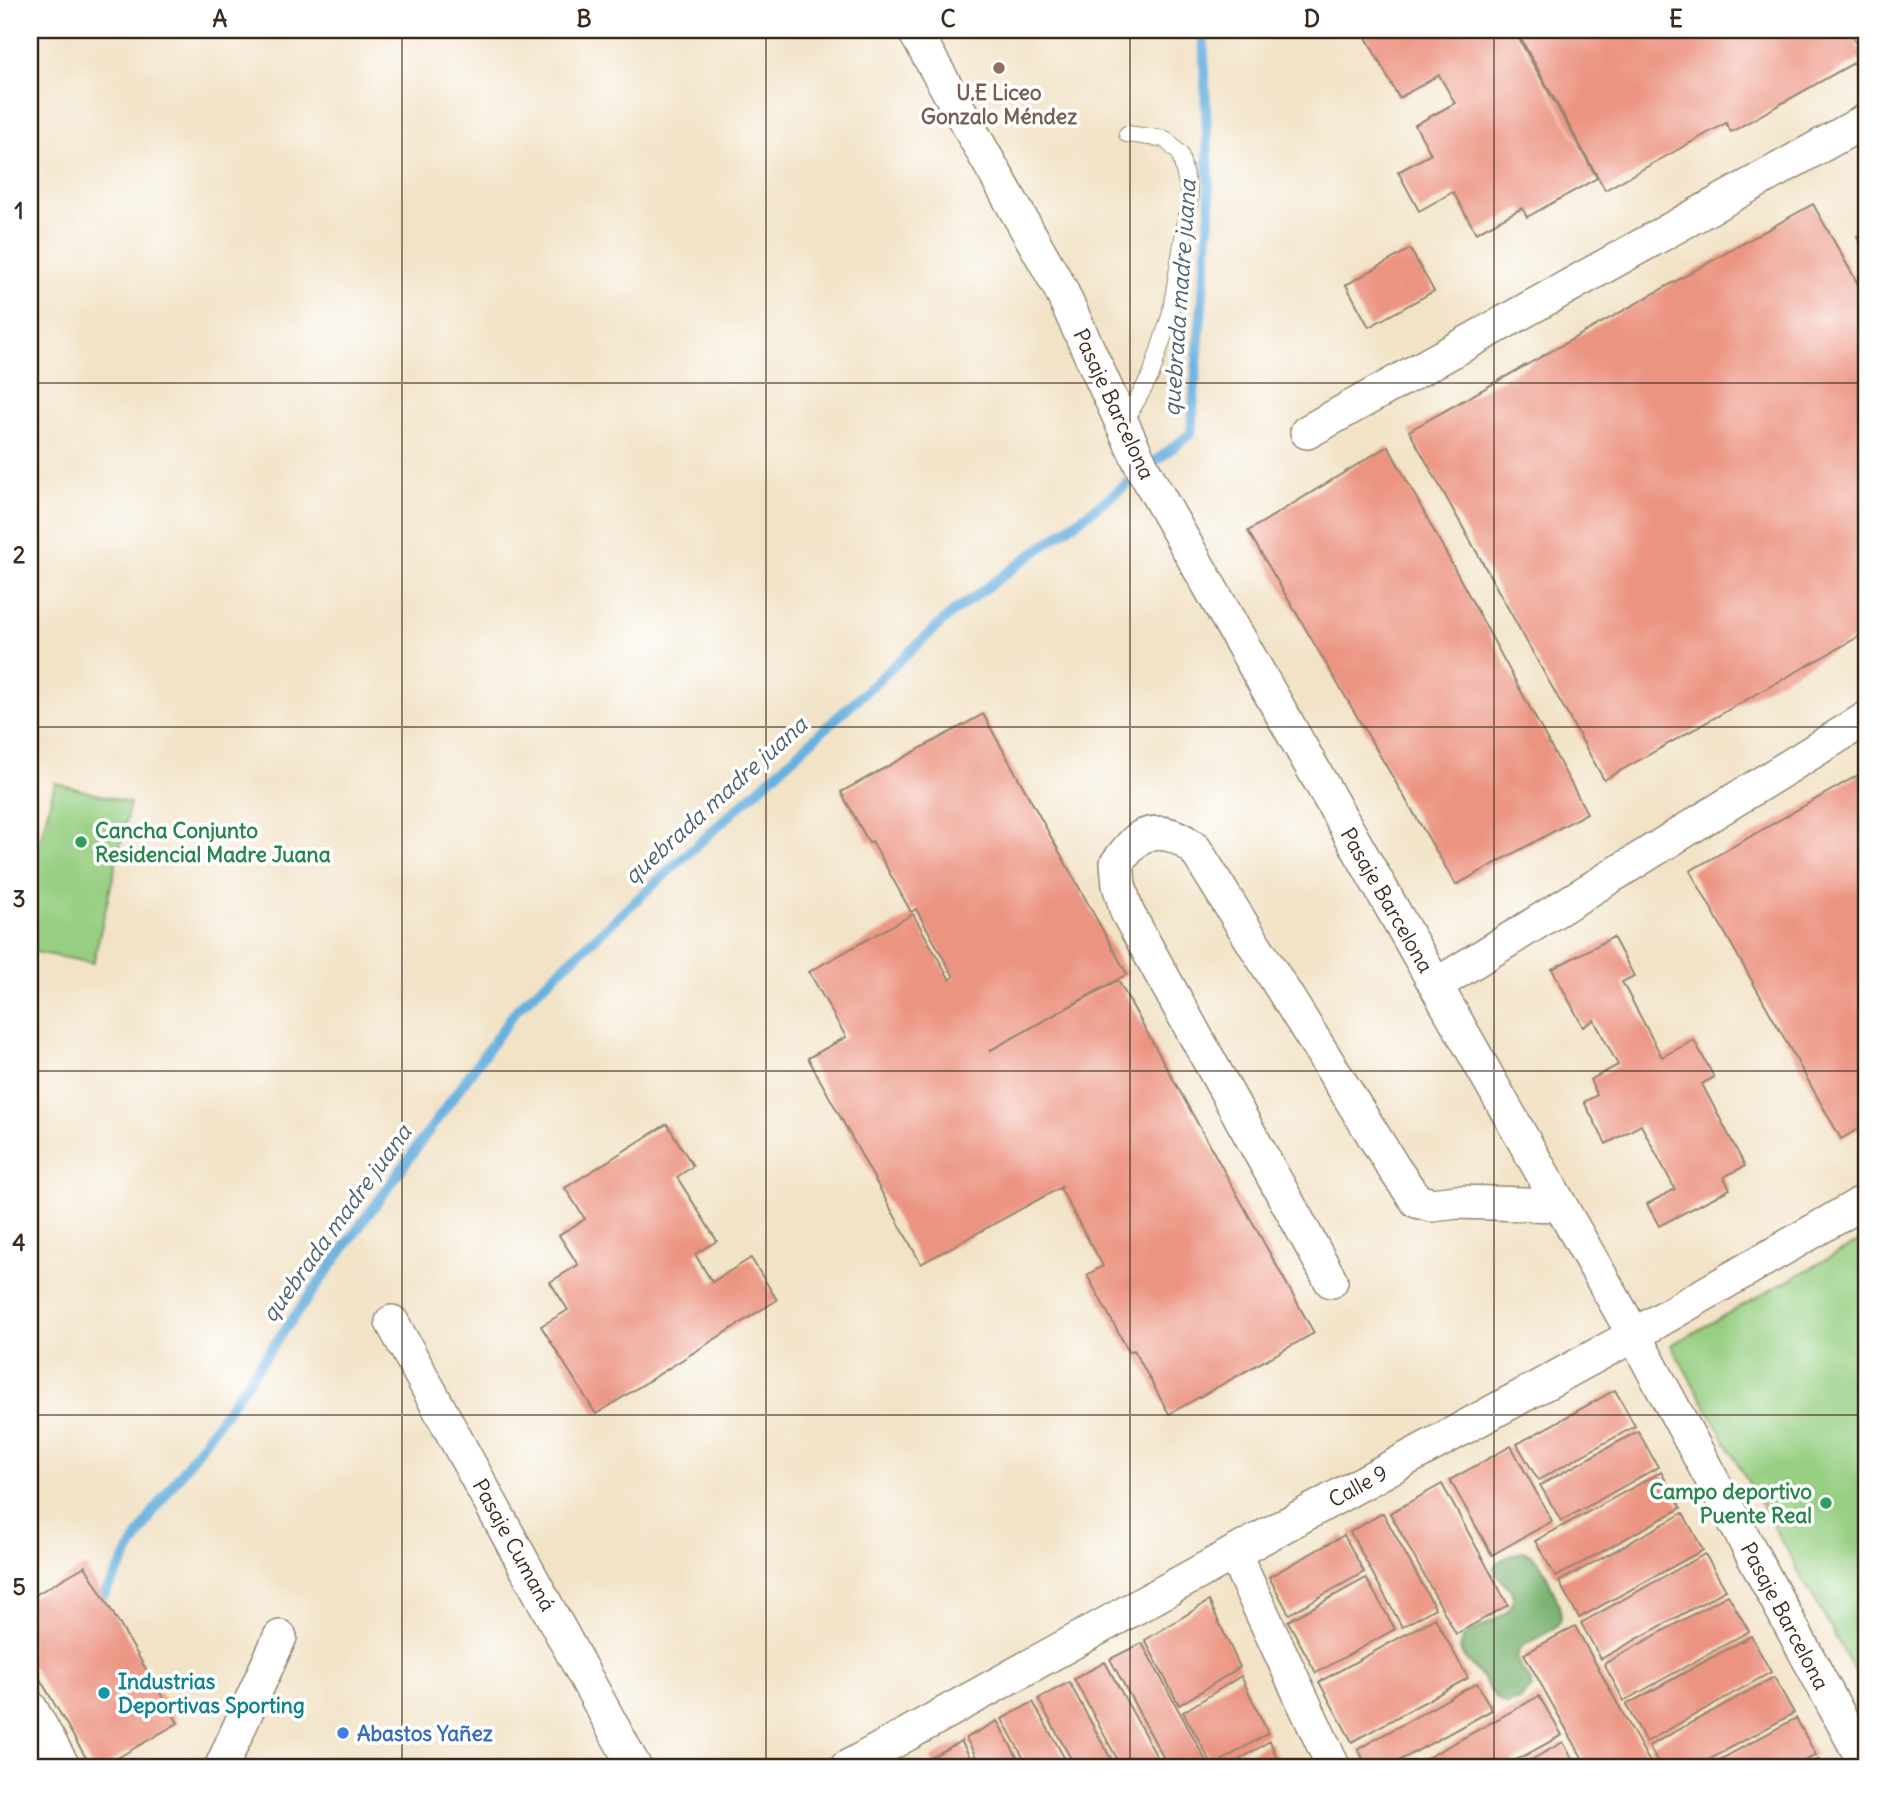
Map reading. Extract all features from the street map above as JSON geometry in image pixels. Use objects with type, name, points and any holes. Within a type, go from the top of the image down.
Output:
[{"type":"street","name":"Pasaje Barcelona","points":[[914,30],[1060,288],[1150,481],[1634,1335],[1867,1767]]},
{"type":"street","points":[[1307,432],[1867,120]]},
{"type":"street","points":[[1436,985],[1867,718]]},
{"type":"street","points":[[1331,1281],[1127,912],[1119,885],[1117,863],[1139,838],[1161,833],[1180,837],[1195,849],[1417,1201],[1432,1205],[1457,1202],[1560,1205]]},
{"type":"street","name":"Calle 9","points":[[846,1768],[1634,1335],[1867,1200]]},
{"type":"street","name":"Pasaje Cumaná","points":[[392,1322],[635,1768]]},
{"type":"street","points":[[1234,1553],[1334,1768]]},
{"type":"street","points":[[221,1768],[280,1637]]},
{"type":"street","points":[[30,1707],[64,1768]]},
{"type":"lane","points":[[1123,425],[1151,375],[1170,316],[1190,196],[1180,153],[1165,139],[1127,134]]},
{"type":"green space","name":"Cancha Conjunto Residencial Madre Juana","points":[[55,783],[130,803],[93,963],[30,951],[30,880]]},
{"type":"green space","name":"Campo deportivo Puente Real","points":[[1867,1237],[1867,1693],[1671,1345]]},
{"type":"green space","points":[[1522,1551],[1534,1557],[1540,1565],[1553,1590],[1561,1616],[1556,1626],[1519,1649],[1518,1662],[1532,1688],[1519,1700],[1507,1704],[1495,1697],[1481,1676],[1464,1658],[1460,1647],[1466,1635],[1499,1618],[1512,1605],[1510,1589],[1494,1567],[1501,1560]]},
{"type":"building","points":[[1362,30],[1514,30],[1597,178],[1527,217],[1522,208],[1476,233],[1453,192],[1419,211],[1398,172],[1431,154],[1415,125],[1455,103],[1439,75],[1399,98]]},
{"type":"building","points":[[1516,30],[1849,30],[1864,57],[1731,132],[1726,123],[1605,190]]},
{"type":"building","points":[[1854,30],[1867,30],[1867,53]]},
{"type":"building","points":[[1813,204],[1867,300],[1867,632],[1604,780],[1409,431]]},
{"type":"building","points":[[1867,231],[1867,257],[1857,237]]},
{"type":"building","points":[[1410,249],[1434,291],[1369,327],[1346,285]]},
{"type":"building","points":[[1388,446],[1587,813],[1456,885],[1248,531]]},
{"type":"building","points":[[983,714],[1127,974],[989,1051],[1118,980],[1314,1333],[1169,1414],[1134,1350],[1129,1352],[1087,1275],[1103,1266],[1060,1188],[1063,1186],[921,1264],[808,1058],[846,1037],[809,972],[913,914],[950,980],[954,977],[916,909],[911,912],[841,792]]},
{"type":"building","points":[[1867,770],[1867,1124],[1841,1139],[1690,871]]},
{"type":"building","points":[[1613,937],[1634,976],[1622,982],[1662,1057],[1694,1040],[1714,1077],[1702,1084],[1745,1166],[1724,1177],[1730,1189],[1659,1226],[1647,1204],[1675,1189],[1641,1125],[1606,1144],[1584,1102],[1597,1095],[1590,1080],[1618,1065],[1594,1020],[1583,1027],[1552,969]]},
{"type":"building","points":[[667,1124],[693,1166],[677,1177],[717,1241],[695,1254],[712,1282],[751,1258],[777,1300],[596,1414],[541,1326],[568,1310],[550,1282],[578,1265],[559,1235],[585,1219],[565,1188]]},
{"type":"building","points":[[1615,1390],[1635,1426],[1538,1480],[1517,1444]]},
{"type":"building","points":[[1638,1431],[1658,1467],[1561,1521],[1540,1485]]},
{"type":"building","points":[[1511,1446],[1552,1521],[1492,1555],[1450,1480]]},
{"type":"building","points":[[1661,1472],[1681,1508],[1556,1577],[1535,1541]]},
{"type":"building","points":[[1442,1484],[1508,1605],[1456,1634],[1390,1513]]},
{"type":"building","points":[[1383,1513],[1435,1608],[1402,1627],[1350,1532]]},
{"type":"building","points":[[1683,1513],[1703,1550],[1579,1618],[1559,1582]]},
{"type":"building","points":[[1344,1535],[1364,1572],[1289,1614],[1269,1577]]},
{"type":"building","points":[[1705,1554],[1726,1590],[1601,1659],[1581,1623]]},
{"type":"building","name":"Industrias Deportivas Sporting","points":[[85,1566],[178,1723],[100,1768],[92,1768],[30,1662],[30,1598]]},
{"type":"building","points":[[1366,1578],[1395,1629],[1316,1673],[1288,1621]]},
{"type":"building","points":[[1728,1595],[1749,1631],[1624,1701],[1604,1664]]},
{"type":"building","points":[[1209,1601],[1240,1667],[1179,1705],[1145,1640]]},
{"type":"building","points":[[1435,1618],[1468,1678],[1352,1742],[1319,1682]]},
{"type":"building","points":[[1575,1626],[1653,1768],[1588,1768],[1524,1654]]},
{"type":"building","points":[[1751,1636],[1771,1672],[1646,1742],[1626,1705]]},
{"type":"building","points":[[1142,1643],[1210,1768],[1169,1768],[1110,1659]]},
{"type":"building","points":[[1105,1662],[1163,1768],[1122,1768],[1074,1679]]},
{"type":"building","points":[[1241,1676],[1268,1733],[1213,1766],[1183,1712]]},
{"type":"building","points":[[1774,1677],[1794,1713],[1694,1768],[1661,1768],[1649,1746]]},
{"type":"building","points":[[1069,1682],[1116,1768],[1076,1768],[1038,1699]]},
{"type":"building","points":[[1477,1683],[1492,1710],[1386,1768],[1368,1768],[1358,1749]]},
{"type":"building","points":[[1539,1696],[1562,1735],[1502,1768],[1409,1768]]},
{"type":"building","points":[[1033,1702],[1070,1768],[1029,1768],[1002,1719]]},
{"type":"building","points":[[1796,1718],[1816,1755],[1792,1768],[1705,1768]]},
{"type":"building","points":[[997,1721],[1023,1768],[982,1768],[966,1738]]},
{"type":"building","points":[[961,1741],[976,1768],[936,1768],[930,1758]]},
{"type":"building","points":[[1270,1741],[1281,1768],[1226,1768]]},
{"type":"building","points":[[1563,1742],[1577,1768],[1517,1768]]},
{"type":"building","points":[[1819,1759],[1824,1768],[1803,1768]]},
{"type":"waterway","name":"quebrada madre juana","points":[[104,1595],[153,1512],[517,1009],[952,613],[1117,492],[1191,433],[1210,212],[1203,30]]},
{"type":"place","name":"U.E Liceo Gonzalo Méndez","points":[[999,68]]},
{"type":"place","name":"Cancha Conjunto Residencial Madre Juana","points":[[81,842]]},
{"type":"place","name":"Campo deportivo Puente Real","points":[[1826,1503]]},
{"type":"place","name":"Industrias Deportivas Sporting","points":[[104,1693]]},
{"type":"place","name":"Abastos Yañez","points":[[343,1733]]}]
